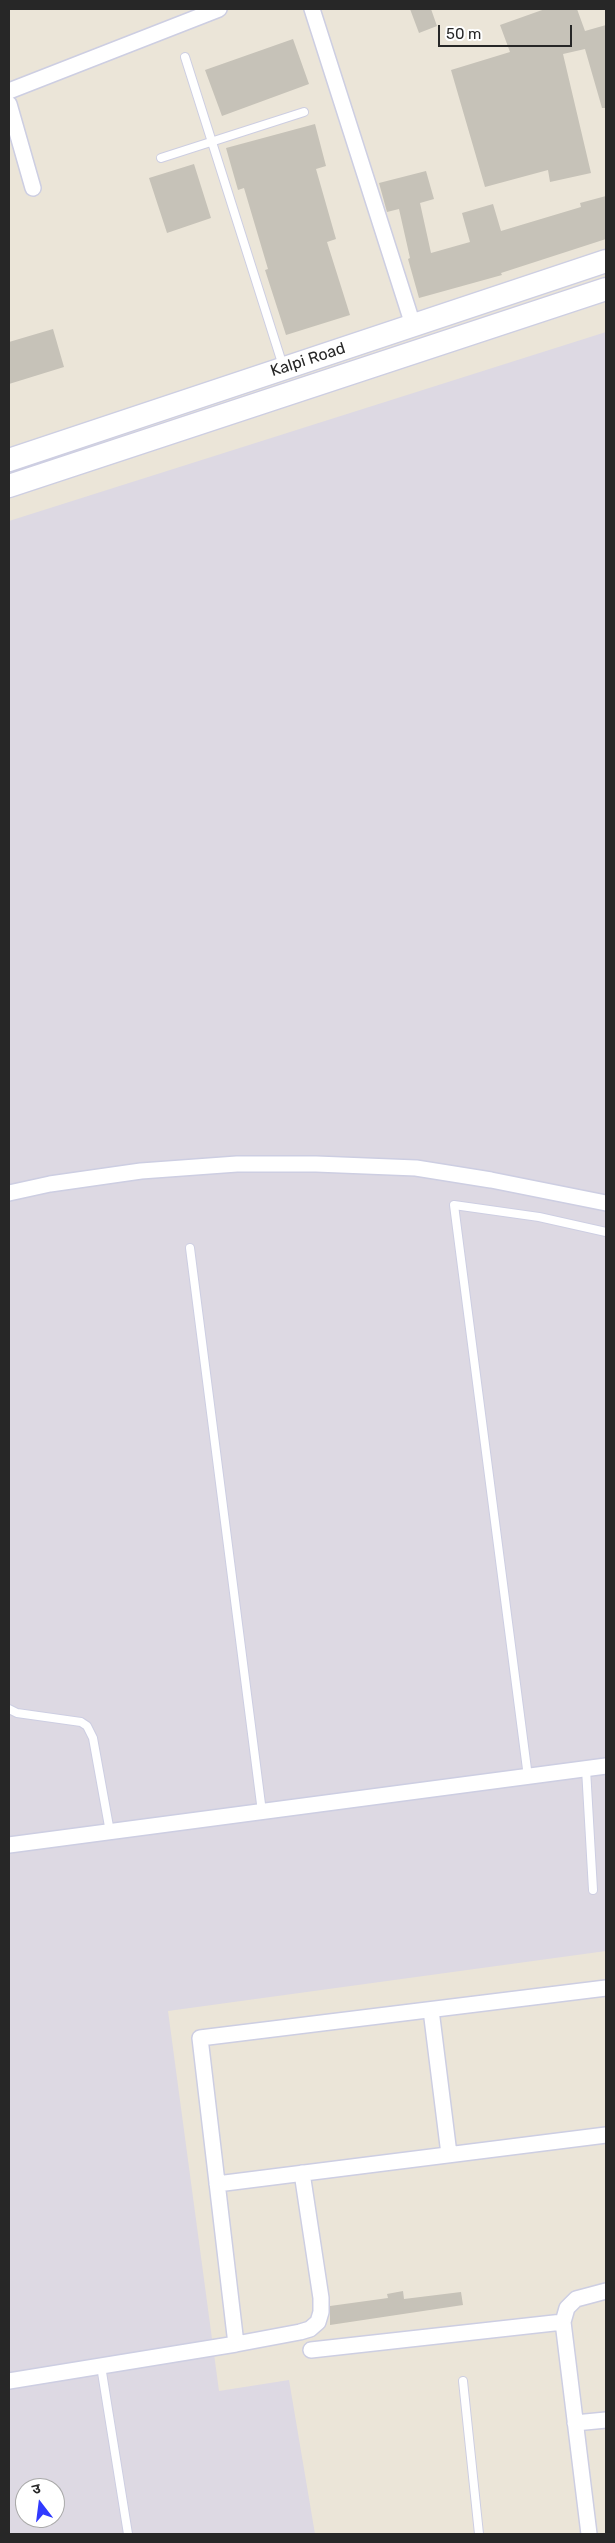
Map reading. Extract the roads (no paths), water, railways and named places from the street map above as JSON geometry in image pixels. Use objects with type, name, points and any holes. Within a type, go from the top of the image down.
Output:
[{"type":"main road","name":"Kalpi Road","points":[[9,460],[606,261]]},
{"type":"main road","name":"Kalpi Road","points":[[9,486],[606,289]]},
{"type":"street","points":[[9,91],[219,9]]},
{"type":"street","points":[[312,9],[413,325]]},
{"type":"street","points":[[9,104],[33,188]]},
{"type":"street","points":[[9,1194],[50,1184],[141,1171],[237,1164],[316,1164],[416,1168],[491,1180],[606,1203]]},
{"type":"street","points":[[9,1845],[606,1766]]},
{"type":"street","points":[[236,2344],[200,2038],[606,1988]]},
{"type":"street","points":[[431,2010],[449,2154]]},
{"type":"street","points":[[216,2184],[606,2134]]},
{"type":"street","points":[[9,2381],[300,2332],[318,2322],[321,2312],[321,2298],[302,2173]]},
{"type":"street","points":[[589,2534],[563,2322],[567,2308],[576,2299],[606,2291]]},
{"type":"street","points":[[311,2350],[563,2322]]},
{"type":"street","points":[[575,2423],[606,2420]]},
{"type":"lane","points":[[184,57],[284,368]]},
{"type":"lane","points":[[161,158],[304,112]]},
{"type":"lane","points":[[528,1777],[454,1205],[538,1217],[606,1232]]},
{"type":"lane","points":[[190,1248],[262,1812]]},
{"type":"lane","points":[[9,1709],[17,1713],[81,1722],[86,1726],[93,1738],[110,1832]]},
{"type":"lane","points":[[586,1769],[593,1890]]},
{"type":"lane","points":[[101,2366],[128,2534]]},
{"type":"lane","points":[[463,2381],[479,2534]]}]
